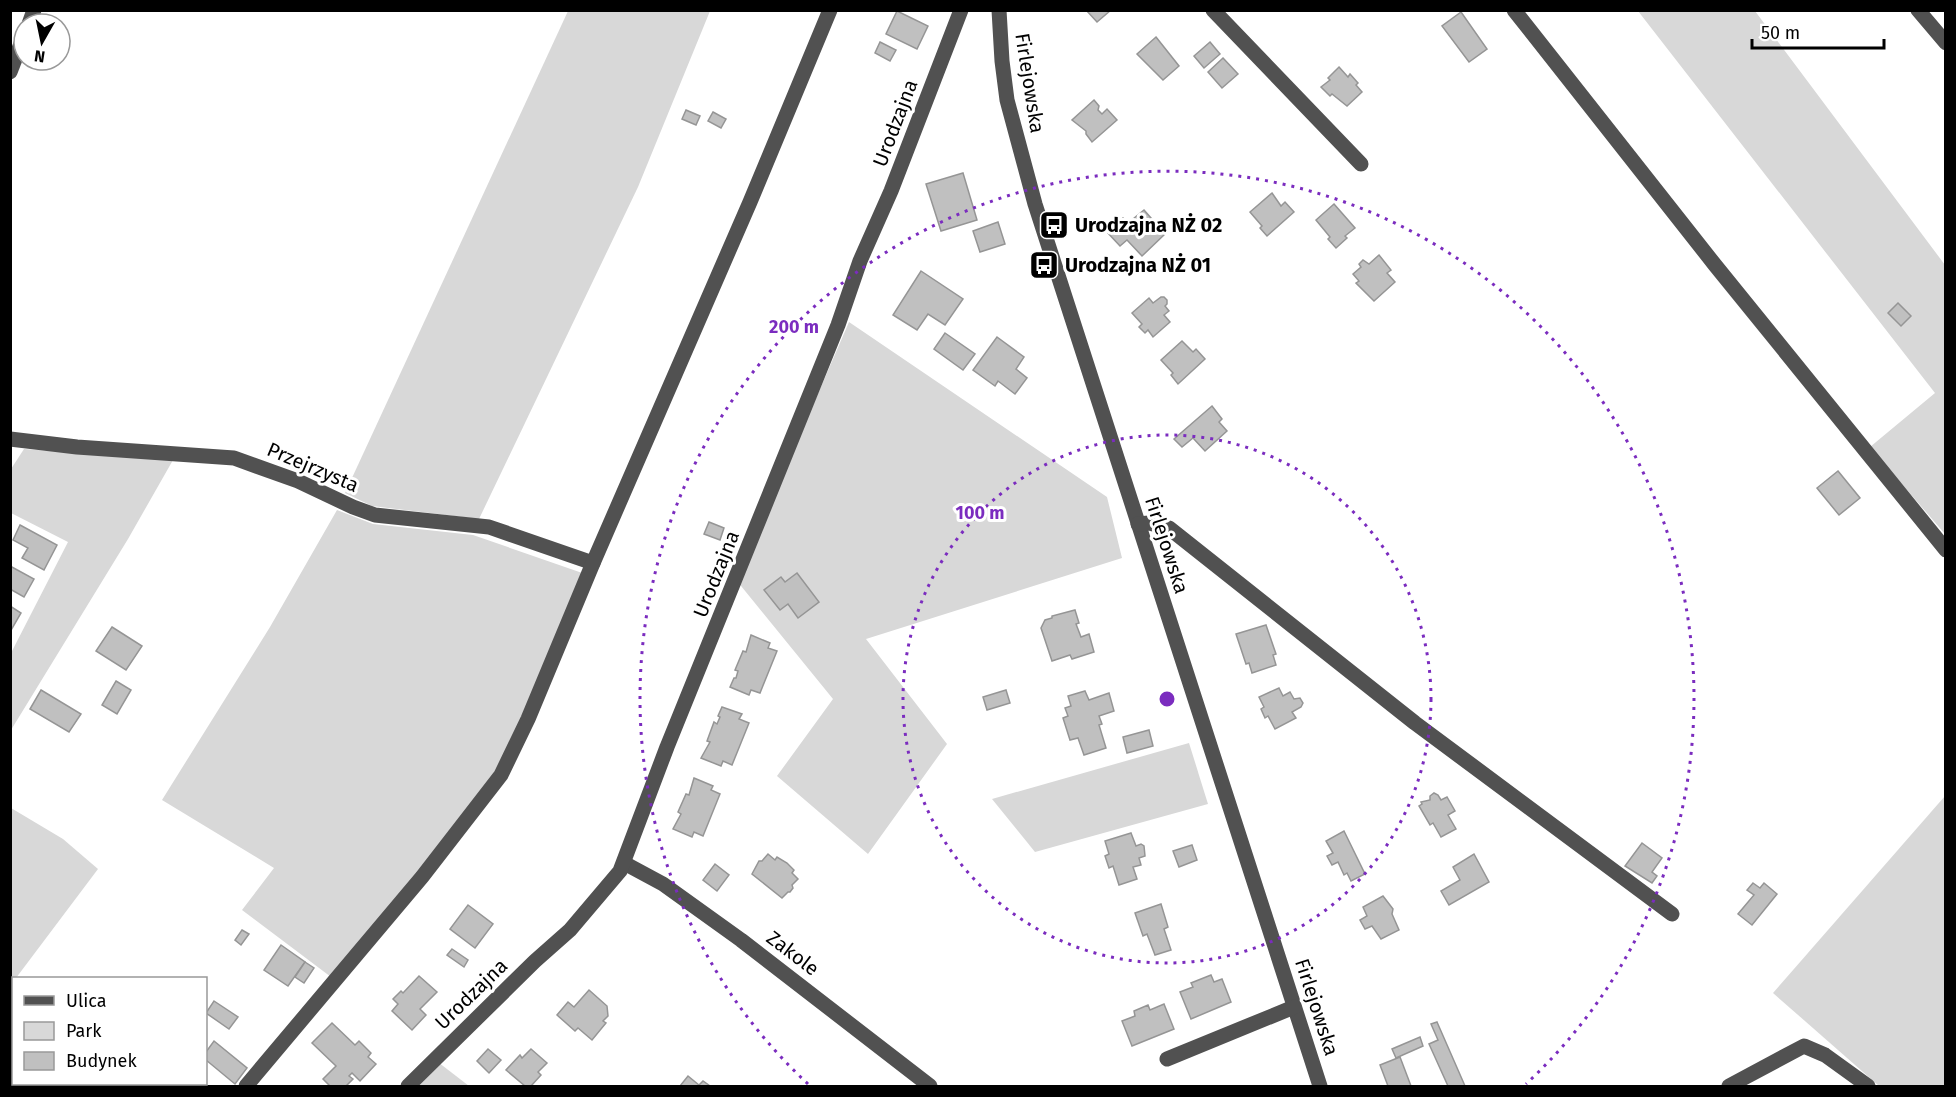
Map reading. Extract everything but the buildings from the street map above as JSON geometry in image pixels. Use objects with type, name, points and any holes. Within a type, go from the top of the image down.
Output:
[{"type":"street","points":[[246,1086],[422,877],[501,775],[528,719],[830,10]]},
{"type":"street","name":"Urodzajna","points":[[408,1086],[535,961],[570,930],[616,877],[624,863],[638,822],[838,325],[860,261],[891,191],[961,10]]},
{"type":"street","name":"Firlejowska","points":[[999,10],[1004,75],[1012,124],[1035,204],[1320,1086]]},
{"type":"street","points":[[1213,10],[1361,164]]},
{"type":"street","points":[[1514,10],[1715,265],[1946,550]]},
{"type":"street","points":[[1918,10],[1946,43]]},
{"type":"street","name":"Przejrzysta","points":[[10,439],[77,447],[234,458],[298,481],[375,515],[489,527],[593,563]]},
{"type":"street","points":[[1138,524],[1149,523],[1168,528],[1415,723],[1672,914]]},
{"type":"street","name":"Zakole","points":[[624,863],[663,884],[741,940],[930,1086]]},
{"type":"street","points":[[1167,1059],[1294,1007]]},
{"type":"street","points":[[1729,1086],[1804,1046],[1825,1055],[1868,1086]]},
{"type":"green space","points":[[568,11],[710,11],[638,187],[479,519],[372,506],[345,493]]},
{"type":"green space","points":[[1638,11],[1755,11],[1945,265],[1945,534],[1870,447],[1935,393]]},
{"type":"green space","points":[[849,322],[1107,497],[1122,558],[866,639],[947,744],[868,854],[777,776],[833,699],[737,581]]},
{"type":"green space","points":[[24,449],[173,460],[128,539],[11,730],[11,653],[68,542],[11,513],[11,469]]},
{"type":"green space","points":[[337,510],[373,524],[473,535],[588,575],[501,775],[335,980],[242,910],[274,868],[162,800],[270,627]]},
{"type":"green space","points":[[1189,743],[1208,804],[1035,852],[992,799]]},
{"type":"green space","points":[[1945,796],[1945,1086],[1879,1086],[1773,993]]},
{"type":"green space","points":[[11,808],[63,839],[98,869],[17,977],[12,977],[11,986]]},
{"type":"green space","points":[[11,1022],[12,1085],[126,1086],[11,1086]]},
{"type":"green space","points":[[434,1059],[469,1086],[406,1086]]},
{"type":"place","name":"Urodzajna NŻ 02","points":[[1054,225]]},
{"type":"place","name":"Urodzajna NŻ 01","points":[[1044,265]]}]
